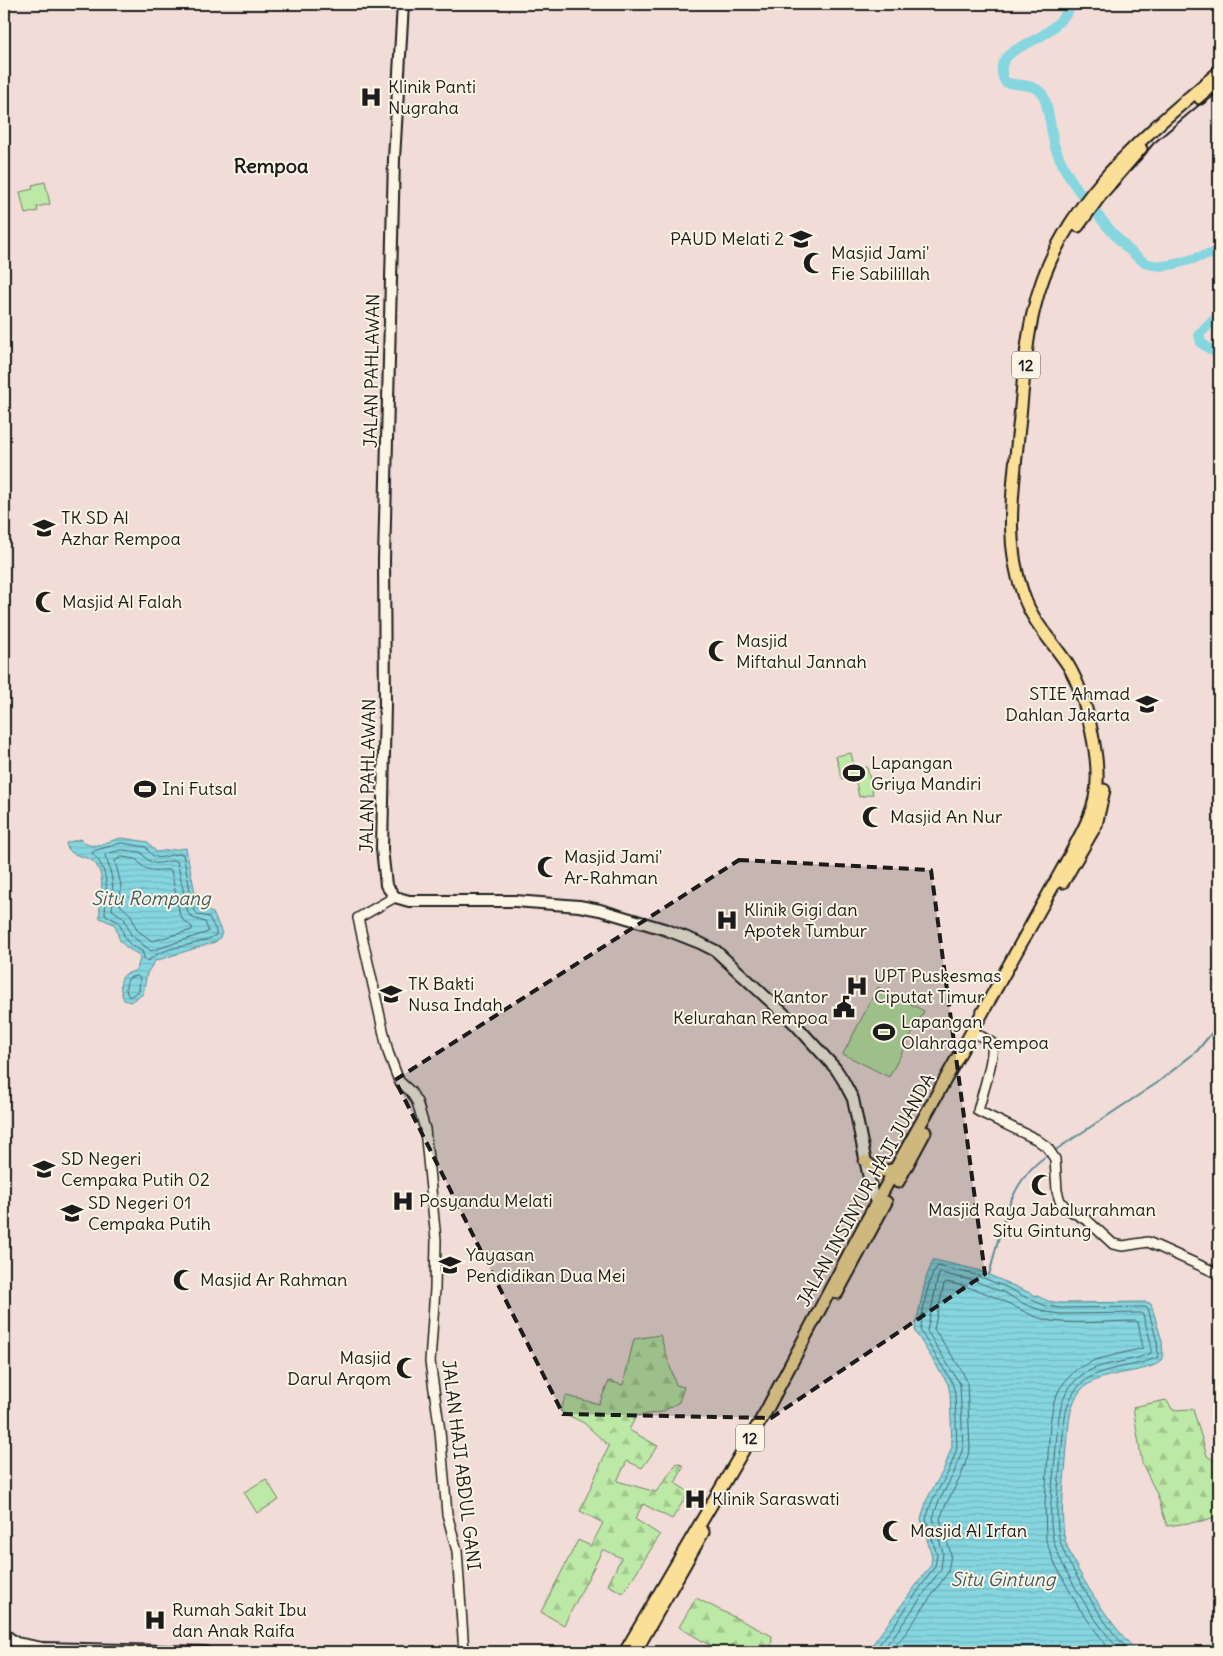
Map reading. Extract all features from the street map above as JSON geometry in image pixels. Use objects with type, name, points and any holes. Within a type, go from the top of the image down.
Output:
[{"type":"highway","name":"JALAN INSINYUR HAJI JUANDA","points":[[635,1652],[779,1400],[897,1168],[1080,835],[1091,810],[1096,793],[1097,764],[1092,734],[1070,669],[1044,633],[1025,600],[1019,582],[1010,528],[1030,323],[1038,291],[1051,259],[1127,152],[1219,72]]},
{"type":"highway","name":"JALAN INSINYUR HAJI JUANDA","points":[[1099,190],[1147,142],[1219,83]]},
{"type":"highway","name":"JALAN INSINYUR HAJI JUANDA","points":[[625,1652],[765,1413],[878,1207],[912,1158],[1014,966],[1092,833],[1100,815],[1104,767],[1089,698],[1077,670],[1033,603],[1025,582],[1018,529],[1026,419],[1038,322],[1047,288],[1058,260],[1081,215]]},
{"type":"highway","points":[[865,1161],[879,1172],[889,1172],[897,1168]]},
{"type":"main road","name":"JALAN PAHLAWAN","points":[[395,897],[386,885],[382,848],[385,689],[384,560],[394,159],[403,4]]},
{"type":"main road","points":[[395,897],[419,902],[515,901],[579,906],[600,910],[667,930],[710,947],[795,1024],[836,1069],[853,1099],[865,1161],[878,1207]]},
{"type":"main road","points":[[4,1634],[16,1643],[42,1648],[205,1652]]},
{"type":"street","name":"JALAN HAJI ABDUL GANI","points":[[395,897],[358,918],[388,1052],[399,1081],[417,1102],[425,1129],[436,1240],[430,1362],[440,1431],[447,1514],[457,1550],[464,1652]]},
{"type":"street","points":[[977,1034],[992,1043],[991,1059],[978,1111],[1036,1139],[1051,1152],[1056,1165],[1057,1191],[1060,1202],[1066,1208],[1097,1228],[1108,1240],[1118,1246],[1148,1242],[1219,1274]]},
{"type":"highlighted area","points":[[739,860],[931,870],[985,1274],[771,1418],[563,1414],[395,1080]]},
{"type":"green space","points":[[45,182],[50,204],[37,207],[38,211],[25,214],[20,192],[33,189],[32,185]]},
{"type":"green space","name":"Lapangan Griya Mandiri","points":[[851,753],[855,770],[867,767],[873,794],[859,797],[855,777],[842,779],[836,756]]},
{"type":"green space","name":"Lapangan Olahraga Rempoa","points":[[878,987],[924,1011],[889,1077],[843,1054]]},
{"type":"green space","points":[[660,1335],[676,1385],[684,1387],[679,1402],[662,1412],[636,1416],[629,1430],[658,1446],[642,1468],[627,1461],[617,1481],[656,1492],[677,1463],[684,1466],[675,1483],[689,1492],[672,1519],[643,1504],[635,1519],[660,1535],[623,1593],[608,1585],[621,1558],[603,1549],[564,1625],[541,1612],[578,1540],[591,1546],[603,1523],[580,1511],[609,1446],[584,1423],[560,1411],[566,1396],[599,1404],[609,1381],[623,1385],[634,1339]]},
{"type":"green space","points":[[1166,1400],[1173,1410],[1193,1409],[1207,1456],[1219,1464],[1219,1516],[1202,1521],[1167,1526],[1157,1494],[1142,1463],[1133,1407]]},
{"type":"green space","points":[[266,1479],[279,1500],[257,1513],[244,1492]]},
{"type":"green space","points":[[696,1598],[772,1636],[771,1652],[721,1652],[679,1627]]},
{"type":"water","name":"Situ Rompang","points":[[122,838],[148,842],[156,852],[186,848],[198,908],[213,913],[222,933],[215,942],[155,961],[147,973],[143,994],[130,1002],[124,1000],[121,990],[121,979],[126,974],[137,969],[140,959],[139,955],[122,943],[114,924],[100,918],[102,885],[97,866],[90,859],[71,852],[66,843],[80,839],[84,843],[94,845]]},
{"type":"water","name":"Situ Gintung","points":[[933,1260],[978,1270],[1048,1301],[1060,1303],[1147,1302],[1151,1304],[1162,1341],[1163,1359],[1148,1368],[1101,1378],[1082,1389],[1077,1395],[1069,1424],[1063,1502],[1064,1535],[1074,1562],[1107,1615],[1139,1652],[867,1652],[931,1565],[932,1556],[921,1519],[927,1499],[944,1469],[952,1446],[948,1384],[916,1333],[915,1328],[926,1278]]},
{"type":"waterway","points":[[1073,4],[1064,17],[1052,28],[1043,35],[1019,47],[1006,58],[1002,64],[1005,82],[1033,87],[1041,92],[1047,109],[1055,147],[1066,171],[1104,223],[1140,259],[1158,266],[1176,264],[1219,253]]},
{"type":"waterway","points":[[1219,315],[1199,334],[1201,343],[1219,355]]},
{"type":"waterway","points":[[1054,1151],[1157,1083],[1197,1051],[1219,1024]]},
{"type":"waterway","points":[[989,1275],[1002,1225],[1014,1193],[1034,1166],[1048,1155]]},
{"type":"railway","points":[[1115,188],[1154,143],[1219,88]]},
{"type":"place","name":"Klinik Panti Nugraha","points":[[371,97]]},
{"type":"place","name":"PAUD Melati 2","points":[[801,239]]},
{"type":"place","name":"Masjid Jami' Fie Sabilillah","points":[[814,263]]},
{"type":"place","name":"TK SD Al Azhar Rempoa","points":[[44,528]]},
{"type":"place","name":"Masjid Al Falah","points":[[46,602]]},
{"type":"place","name":"Masjid Miftahul Jannah","points":[[719,651]]},
{"type":"place","name":"STIE Ahmad Dahlan Jakarta","points":[[1147,704]]},
{"type":"place","name":"Lapangan Griya Mandiri","points":[[854,773]]},
{"type":"place","name":"Ini Futsal","points":[[145,789]]},
{"type":"place","name":"Masjid An Nur","points":[[873,817]]},
{"type":"place","name":"Masjid Jami' Ar-Rahman","points":[[548,867]]},
{"type":"place","name":"Klinik Gigi dan Apotek Tumbur","points":[[727,920]]},
{"type":"place","name":"UPT Puskesmas Ciputat Timur","points":[[857,986]]},
{"type":"place","name":"TK Bakti Nusa Indah","points":[[391,994]]},
{"type":"place","name":"Kantor Kelurahan Rempoa","points":[[844,1007]]},
{"type":"place","name":"Lapangan Olahraga Rempoa","points":[[884,1032]]},
{"type":"place","name":"SD Negeri Cempaka Putih 02","points":[[44,1169]]},
{"type":"place","name":"Masjid Raya Jabalurrahman Situ Gintung","points":[[1042,1185]]},
{"type":"place","name":"Posyandu Melati","points":[[403,1201]]},
{"type":"place","name":"SD Negeri 01 Cempaka Putih","points":[[72,1213]]},
{"type":"place","name":"Yayasan Pendidikan Dua Mei","points":[[450,1265]]},
{"type":"place","name":"Masjid Ar Rahman","points":[[184,1280]]},
{"type":"place","name":"Masjid Darul Arqom","points":[[407,1368]]},
{"type":"place","name":"Klinik Saraswati","points":[[695,1499]]},
{"type":"place","name":"Masjid Al Irfan","points":[[893,1531]]},
{"type":"place","name":"Rumah Sakit Ibu dan Anak Raifa","points":[[155,1620]]},
{"type":"district","name":"Rempoa","points":[[271,166]]}]
